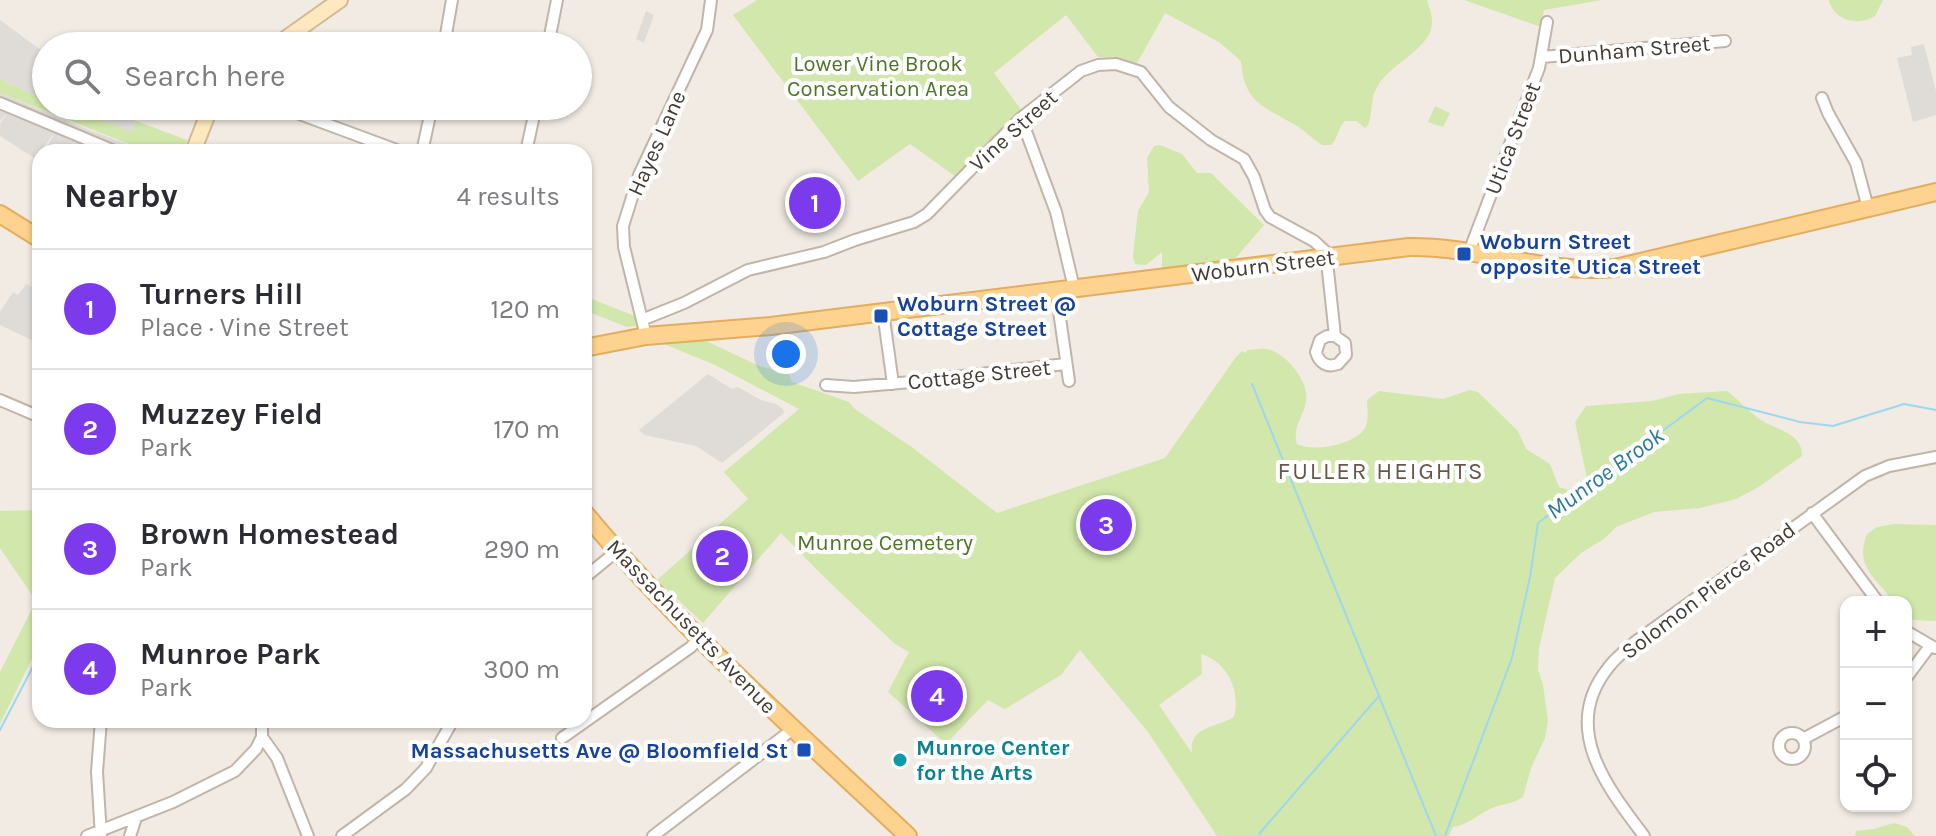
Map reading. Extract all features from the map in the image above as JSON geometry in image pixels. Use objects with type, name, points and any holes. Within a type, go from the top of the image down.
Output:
[{"type":"main road","name":"Woburn Street","points":[[592,345],[645,327],[770,326],[1409,247],[1469,252],[1558,268],[1615,268],[1936,192]]},
{"type":"main road","points":[[0,214],[32,234]]},
{"type":"main road","name":"Massachusetts Avenue","points":[[592,521],[698,638],[908,836]]},
{"type":"street","points":[[295,32],[340,0]]},
{"type":"street","points":[[446,32],[452,0]]},
{"type":"street","points":[[551,32],[557,0]]},
{"type":"street","name":"Hayes Lane","points":[[645,327],[626,254],[623,226],[639,175],[707,30],[711,0]]},
{"type":"street","name":"Utica Street","points":[[1469,252],[1542,57],[1547,22]]},
{"type":"street","name":"Dunham Street","points":[[1542,57],[1725,41]]},
{"type":"street","name":"Vine Street","points":[[645,327],[748,270],[824,252],[914,222],[927,214],[1021,118],[1081,71],[1098,65],[1116,64],[1141,72],[1169,107],[1211,140],[1244,159],[1270,217],[1314,241],[1328,257]]},
{"type":"street","points":[[1822,98],[1856,163],[1868,208]]},
{"type":"street","points":[[0,103],[32,117]]},
{"type":"street","points":[[1021,118],[1055,209],[1074,288]]},
{"type":"street","points":[[40,120],[97,144]]},
{"type":"street","points":[[196,144],[206,120]]},
{"type":"street","points":[[316,120],[380,144]]},
{"type":"street","points":[[424,144],[429,120]]},
{"type":"street","points":[[528,144],[533,120]]},
{"type":"street","points":[[1328,257],[1335,336]]},
{"type":"street","name":"Cottage Street","points":[[1056,290],[1069,381]]},
{"type":"street","name":"Cottage Street","points":[[883,312],[893,384]]},
{"type":"street","name":"Cottage Street","points":[[826,385],[854,387],[893,384],[1065,364]]},
{"type":"street","points":[[0,400],[32,414]]},
{"type":"street","name":"Solomon Pierce Road","points":[[1644,836],[1599,770],[1591,752],[1587,729],[1590,706],[1597,684],[1609,666],[1635,642],[1865,476],[1889,466],[1936,457]]},
{"type":"street","points":[[1812,513],[1874,596]]},
{"type":"street","points":[[592,571],[617,551]]},
{"type":"street","points":[[1912,635],[1933,647],[1912,671]]},
{"type":"street","points":[[592,717],[691,647],[698,638]]},
{"type":"street","points":[[1803,739],[1840,719]]},
{"type":"street","points":[[100,728],[97,772],[101,834]]},
{"type":"street","points":[[87,836],[101,834],[235,771],[249,758],[262,737],[262,728]]},
{"type":"street","points":[[342,836],[406,789],[426,768],[448,728]]},
{"type":"street","points":[[562,738],[576,728]]},
{"type":"street","points":[[653,836],[793,729]]},
{"type":"street","points":[[262,737],[277,758],[308,836]]},
{"type":"street","points":[[130,836],[136,818]]},
{"type":"green space","name":"Lower Vine Brook Conservation Area","points":[[757,0],[1427,0],[1432,21],[1430,33],[1424,42],[1376,89],[1368,125],[1365,128],[1356,121],[1345,121],[1331,145],[1322,145],[1255,99],[1246,84],[1241,61],[1219,42],[1165,13],[1136,65],[1118,57],[1098,57],[1066,15],[994,73],[1022,111],[955,176],[910,144],[858,181],[733,15]]},
{"type":"green space","points":[[1464,0],[1602,0],[1544,10],[1541,27]]},
{"type":"green space","points":[[1829,0],[1883,0],[1875,16],[1854,21],[1835,12]]},
{"type":"green space","points":[[0,79],[32,94],[32,106],[0,93]]},
{"type":"green space","points":[[1435,106],[1450,113],[1443,127],[1428,122]]},
{"type":"green space","points":[[68,120],[101,120],[132,131],[136,121],[187,140],[186,144],[129,144]]},
{"type":"green space","points":[[1160,145],[1182,154],[1197,173],[1211,173],[1264,225],[1233,261],[1162,271],[1162,252],[1146,265],[1135,264],[1133,256],[1138,211],[1149,192],[1147,158],[1154,146]]},
{"type":"green space","points":[[592,299],[635,316],[636,326],[627,327],[592,313]]},
{"type":"green space","name":"Munroe Cemetery","points":[[698,337],[759,366],[789,374],[792,382],[849,402],[997,513],[1165,458],[1236,357],[1242,351],[1260,349],[1282,356],[1300,377],[1306,402],[1296,438],[1297,444],[1304,447],[1324,447],[1355,438],[1366,426],[1367,400],[1379,391],[1443,399],[1470,390],[1478,392],[1518,431],[1526,449],[1550,464],[1559,487],[1568,490],[1587,478],[1575,422],[1586,406],[1727,391],[1761,420],[1793,437],[1801,448],[1802,456],[1736,499],[1700,508],[1654,512],[1616,527],[1604,539],[1581,553],[1555,578],[1539,648],[1538,669],[1548,721],[1545,738],[1531,768],[1523,797],[1453,827],[1449,836],[1217,836],[1148,732],[1080,650],[1061,675],[1005,709],[988,700],[946,744],[888,692],[909,652],[895,644],[781,533],[703,623],[657,580],[748,499],[724,472],[799,409],[715,365],[657,341]],"holes":[[[1201,654],[1210,658],[1230,678],[1236,707],[1234,717],[1204,729],[1194,738],[1192,753],[1159,705],[1202,674]]]},
{"type":"green space","points":[[32,510],[32,595],[0,548],[0,511]]},
{"type":"green space","points":[[1894,524],[1936,525],[1936,621],[1912,619],[1912,596],[1889,596],[1874,579],[1863,555],[1867,534],[1877,527]]},
{"type":"green space","points":[[32,609],[32,658],[0,724],[0,672]]},
{"type":"green space","points":[[1894,823],[1907,827],[1915,836],[1855,836],[1856,831]]},
{"type":"shaded area","points":[[646,11],[654,15],[644,43],[636,39]]},
{"type":"shaded area","points":[[0,20],[32,44],[32,94],[0,79]]},
{"type":"shaded area","points":[[1924,44],[1936,91],[1936,115],[1913,122],[1897,58],[1912,55],[1911,47]]},
{"type":"shaded area","points":[[0,93],[32,106],[32,120],[65,120],[127,144],[74,144],[76,140],[73,144],[48,144],[55,132],[46,144],[32,144],[32,157],[0,136],[0,124],[7,113],[0,121]]},
{"type":"shaded area","points":[[100,120],[135,120],[132,132]]},
{"type":"shaded area","points":[[26,284],[32,287],[32,340],[0,325],[0,312],[13,292],[18,295]]},
{"type":"shaded area","points":[[708,374],[732,389],[738,387],[761,400],[776,404],[784,413],[722,463],[696,446],[644,435],[639,430]]},
{"type":"waterway","points":[[1252,384],[1436,836]]},
{"type":"waterway","name":"Munroe Brook","points":[[1445,836],[1512,658],[1538,523],[1707,398],[1800,422],[1833,426],[1904,404],[1936,410]]},
{"type":"waterway","points":[[0,730],[32,668]]},
{"type":"waterway","points":[[1259,834],[1379,696]]},
{"type":"place","name":"Turners Hill","points":[[815,203]]},
{"type":"place","name":"Woburn Street opposite Utica Street","points":[[1464,254]]},
{"type":"place","name":"Woburn Street @ Cottage Street","points":[[881,316]]},
{"type":"place","name":"Brown Homestead","points":[[1106,525]]},
{"type":"place","name":"Muzzey Field","points":[[722,556]]},
{"type":"place","name":"Munroe Park","points":[[937,696]]},
{"type":"place","name":"Massachusetts Ave @ Bloomfield St","points":[[804,750]]},
{"type":"place","name":"Munroe Center for the Arts","points":[[900,760]]},
{"type":"district","name":"FULLER HEIGHTS","points":[[1381,471]]}]
